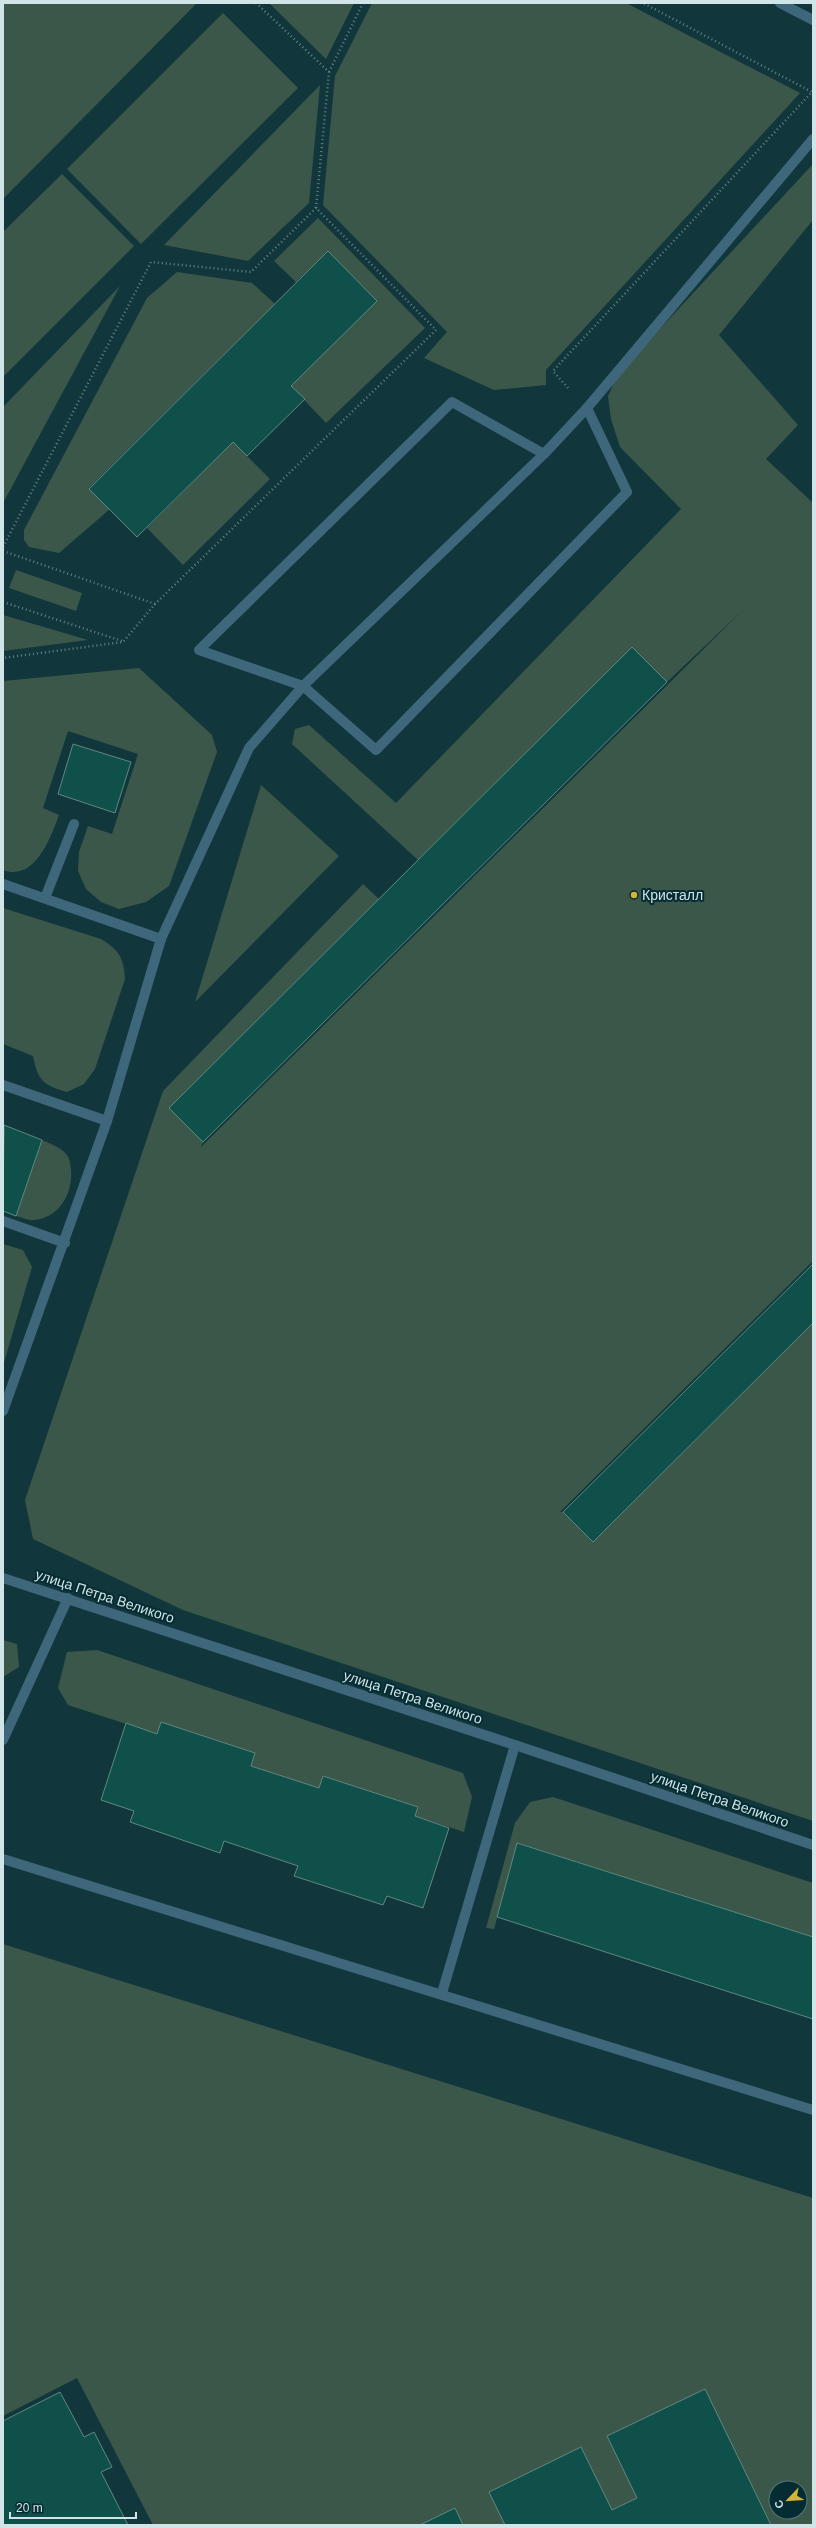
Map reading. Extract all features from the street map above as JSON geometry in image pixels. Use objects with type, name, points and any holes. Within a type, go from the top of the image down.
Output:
[{"type":"street","points":[[780,3],[813,20]]},
{"type":"street","points":[[3,1411],[65,1243],[107,1122],[161,939],[249,748],[303,686],[544,454],[587,408],[813,139]]},
{"type":"street","points":[[544,454],[452,402],[199,650],[303,686],[376,750],[627,492],[587,408]]},
{"type":"street","points":[[45,898],[74,824]]},
{"type":"street","points":[[3,884],[161,939]]},
{"type":"street","points":[[3,1085],[107,1122]]},
{"type":"street","points":[[3,1221],[65,1243]]},
{"type":"street","name":"улица Петра Великого","points":[[3,1578],[515,1745],[813,1845]]},
{"type":"street","points":[[3,1740],[68,1598]]},
{"type":"street","points":[[442,1993],[515,1745]]},
{"type":"street","points":[[3,1858],[442,1993],[813,2110]]},
{"type":"path","points":[[256,3],[329,72]]},
{"type":"path","points":[[3,547],[151,262],[251,272],[316,208],[329,72],[363,3]]},
{"type":"path","points":[[587,408],[553,371],[812,92],[642,3]]},
{"type":"path","points":[[3,658],[122,642],[155,604],[436,330],[316,208]]},
{"type":"path","points":[[3,551],[155,604]]},
{"type":"path","points":[[3,602],[122,642]]},
{"type":"green space","points":[[3,3],[197,3],[3,199]]},
{"type":"green space","points":[[269,3],[354,3],[326,59]]},
{"type":"green space","points":[[372,3],[626,3],[800,93],[546,370],[546,385],[494,390],[424,358],[447,332],[323,205],[335,76]]},
{"type":"green space","points":[[223,13],[298,88],[141,244],[67,169]]},
{"type":"green space","points":[[320,85],[309,203],[248,261],[164,245]]},
{"type":"green space","points":[[813,164],[813,220],[719,335],[798,425],[766,459],[813,503],[813,1261],[560,1512],[563,1512],[593,1542],[813,1323],[813,1821],[183,1610],[33,1539],[25,1500],[163,1091],[363,884],[379,899],[169,1108],[203,1142],[201,1147],[745,608],[667,682],[632,648],[418,860],[292,744],[295,729],[309,725],[396,803],[681,509],[620,447],[611,419],[608,396],[618,374]]},
{"type":"green space","points":[[62,174],[134,246],[3,377],[3,232]]},
{"type":"green space","points":[[318,218],[425,328],[326,423],[291,386],[376,301],[328,251],[296,282],[274,261]]},
{"type":"green space","points":[[177,272],[252,283],[275,304],[89,488],[110,509],[59,553],[29,547],[24,540],[24,530],[147,298]]},
{"type":"green space","points":[[120,286],[3,503],[3,407]]},
{"type":"green space","points":[[233,442],[270,479],[183,565],[147,528]]},
{"type":"green space","points":[[16,570],[82,593],[76,611],[9,588]]},
{"type":"green space","points":[[3,615],[88,640],[3,651]]},
{"type":"green space","points":[[139,668],[212,735],[217,752],[169,886],[146,902],[119,909],[101,902],[86,889],[78,871],[79,852],[88,826],[112,834],[138,754],[68,731],[43,808],[59,815],[51,835],[40,855],[33,864],[24,870],[14,872],[3,870],[3,681]]},
{"type":"green space","points":[[261,785],[339,856],[195,1002]]},
{"type":"green space","points":[[3,908],[101,939],[116,951],[122,960],[125,979],[95,1069],[84,1084],[67,1092],[52,1087],[43,1081],[37,1071],[33,1056],[3,1044]]},
{"type":"green space","points":[[42,1140],[65,1152],[69,1159],[71,1179],[69,1189],[60,1207],[44,1218],[30,1220],[16,1216]]},
{"type":"green space","points":[[3,1244],[23,1250],[32,1267],[3,1366]]},
{"type":"green space","points":[[3,1640],[17,1644],[19,1667],[3,1677]]},
{"type":"green space","points":[[97,1650],[463,1773],[472,1797],[464,1832],[415,1816],[418,1807],[323,1776],[319,1788],[251,1766],[255,1753],[161,1722],[157,1734],[68,1705],[58,1688],[67,1652]]},
{"type":"green space","points":[[553,1797],[813,1883],[813,1937],[518,1843],[494,1929],[486,1928],[515,1823],[530,1802]]},
{"type":"green space","points":[[3,1944],[813,2198],[813,2525],[153,2525],[77,2378],[3,2416]]},
{"type":"building","points":[[328,251],[377,301],[291,386],[305,399],[247,456],[233,442],[137,537],[89,489]]},
{"type":"building","points":[[632,647],[667,682],[203,1142],[169,1108]]},
{"type":"building","points":[[73,744],[131,762],[115,813],[58,794]]},
{"type":"building","points":[[4,1125],[42,1140],[16,1216],[3,1211]]},
{"type":"building","points":[[813,1264],[813,1323],[593,1542],[563,1512]]},
{"type":"building","points":[[161,1722],[255,1753],[251,1766],[319,1788],[323,1776],[418,1807],[415,1816],[449,1828],[423,1908],[387,1896],[383,1905],[294,1876],[298,1866],[224,1841],[220,1853],[130,1822],[134,1811],[101,1800],[126,1723],[157,1734]]},
{"type":"building","points":[[517,1843],[813,1937],[813,2019],[497,1917]]},
{"type":"building","points":[[705,2389],[771,2525],[505,2525],[489,2492],[581,2447],[612,2510],[637,2498],[607,2436]]},
{"type":"building","points":[[60,2392],[84,2437],[94,2432],[112,2467],[101,2472],[128,2525],[3,2525],[3,2421]]},
{"type":"building","points":[[455,2508],[463,2525],[420,2525]]},
{"type":"place","name":"Кристалл","points":[[634,895]]}]
